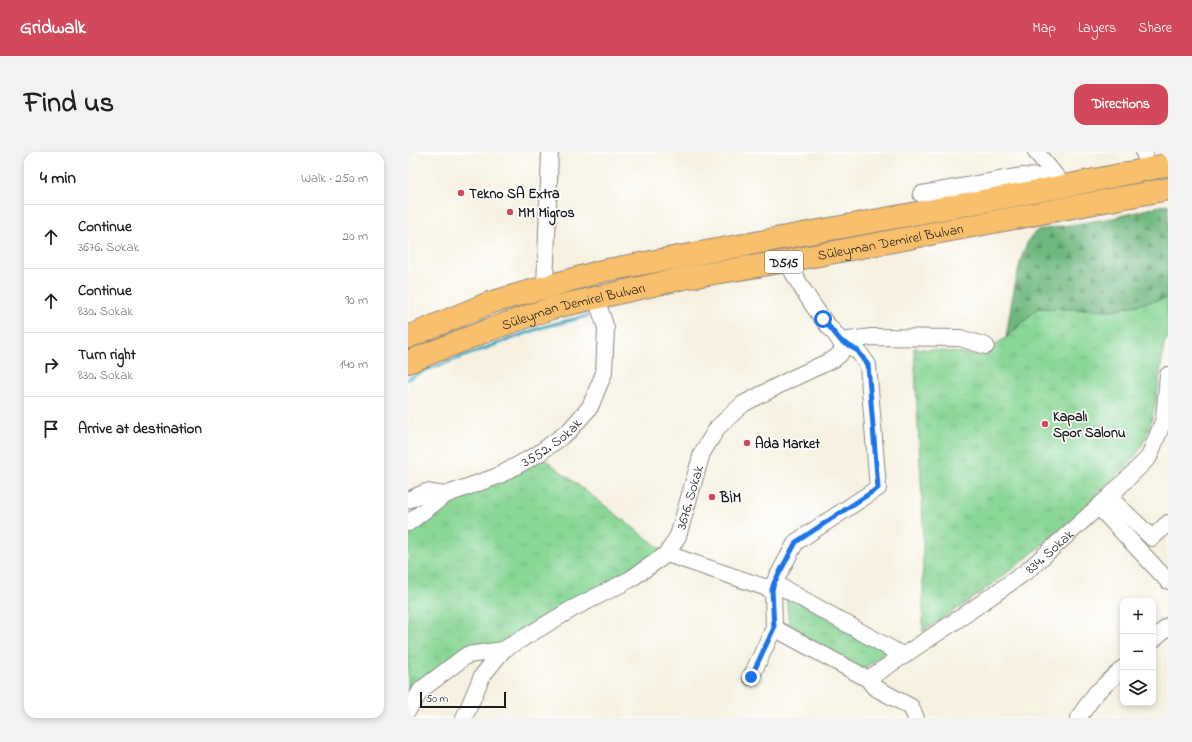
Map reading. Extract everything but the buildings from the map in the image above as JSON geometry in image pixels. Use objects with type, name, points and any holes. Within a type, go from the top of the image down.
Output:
[{"type":"highway","name":"Süleyman Demirel Bulvarı","points":[[408,337],[489,303],[602,272],[1061,182],[1153,162]]},
{"type":"highway","name":"Süleyman Demirel Bulvarı","points":[[408,362],[491,328],[555,307],[684,278],[786,261],[1168,189]]},
{"type":"street","points":[[545,287],[550,152]]},
{"type":"street","points":[[1036,152],[1061,182]]},
{"type":"street","points":[[921,194],[1021,176],[1061,182]]},
{"type":"street","points":[[751,677],[774,628],[773,587],[796,542],[878,488],[868,365],[858,351],[841,341],[823,319],[796,280],[786,261]]},
{"type":"street","name":"3552. Sokak","points":[[408,524],[445,495],[498,476],[538,454],[568,431],[590,408],[604,373],[606,328],[596,298]]},
{"type":"street","points":[[841,341],[872,337],[960,338],[986,346]]},
{"type":"street","name":"3676. Sokak","points":[[464,718],[482,676],[503,650],[572,609],[629,580],[667,554],[678,536],[702,453],[718,427],[743,404],[834,359],[844,348],[841,341]]},
{"type":"street","name":"834. Sokak","points":[[868,679],[904,656],[1027,571],[1104,502],[1149,457],[1164,419],[1168,375]]},
{"type":"street","points":[[408,500],[426,492],[445,495]]},
{"type":"street","points":[[1104,502],[1152,538],[1168,523]]},
{"type":"street","points":[[1104,502],[1168,581]]},
{"type":"street","points":[[667,554],[773,587],[904,656]]},
{"type":"street","points":[[1156,637],[1168,626]]},
{"type":"street","points":[[774,628],[868,679],[874,687],[911,707],[916,718]]},
{"type":"street","points":[[408,710],[422,689],[467,655],[503,650]]},
{"type":"street","points":[[479,653],[488,667]]},
{"type":"street","points":[[1078,718],[1096,693],[1121,670]]},
{"type":"green space","points":[[1168,204],[1168,298],[1113,310],[1038,308],[1006,338],[1019,267],[1028,241],[1034,233],[1044,229],[1112,218]]},
{"type":"green space","points":[[1168,298],[1168,338],[1164,343],[1154,411],[1146,437],[1137,454],[1123,470],[1061,529],[994,583],[923,632],[923,517],[914,348],[979,355],[1006,338],[1038,308],[1113,310]]},
{"type":"green space","points":[[538,454],[667,554],[503,650],[467,655],[408,710],[408,523]]},
{"type":"green space","points":[[786,595],[887,652],[862,670],[793,633],[789,626]]},
{"type":"waterway","points":[[408,379],[426,370],[543,327],[587,316]]},
{"type":"place","name":"Tekno SA Extra","points":[[461,193]]},
{"type":"place","name":"MM Migros","points":[[510,212]]},
{"type":"place","name":"Kapalı Spor Salonu","points":[[1045,424]]},
{"type":"place","name":"Ada Market","points":[[747,443]]},
{"type":"place","name":"BİM","points":[[712,497]]},
{"type":"route","points":[[751,677],[774,628],[772,590],[774,583],[796,542],[878,488],[868,365],[858,351],[841,341],[823,319]]}]
